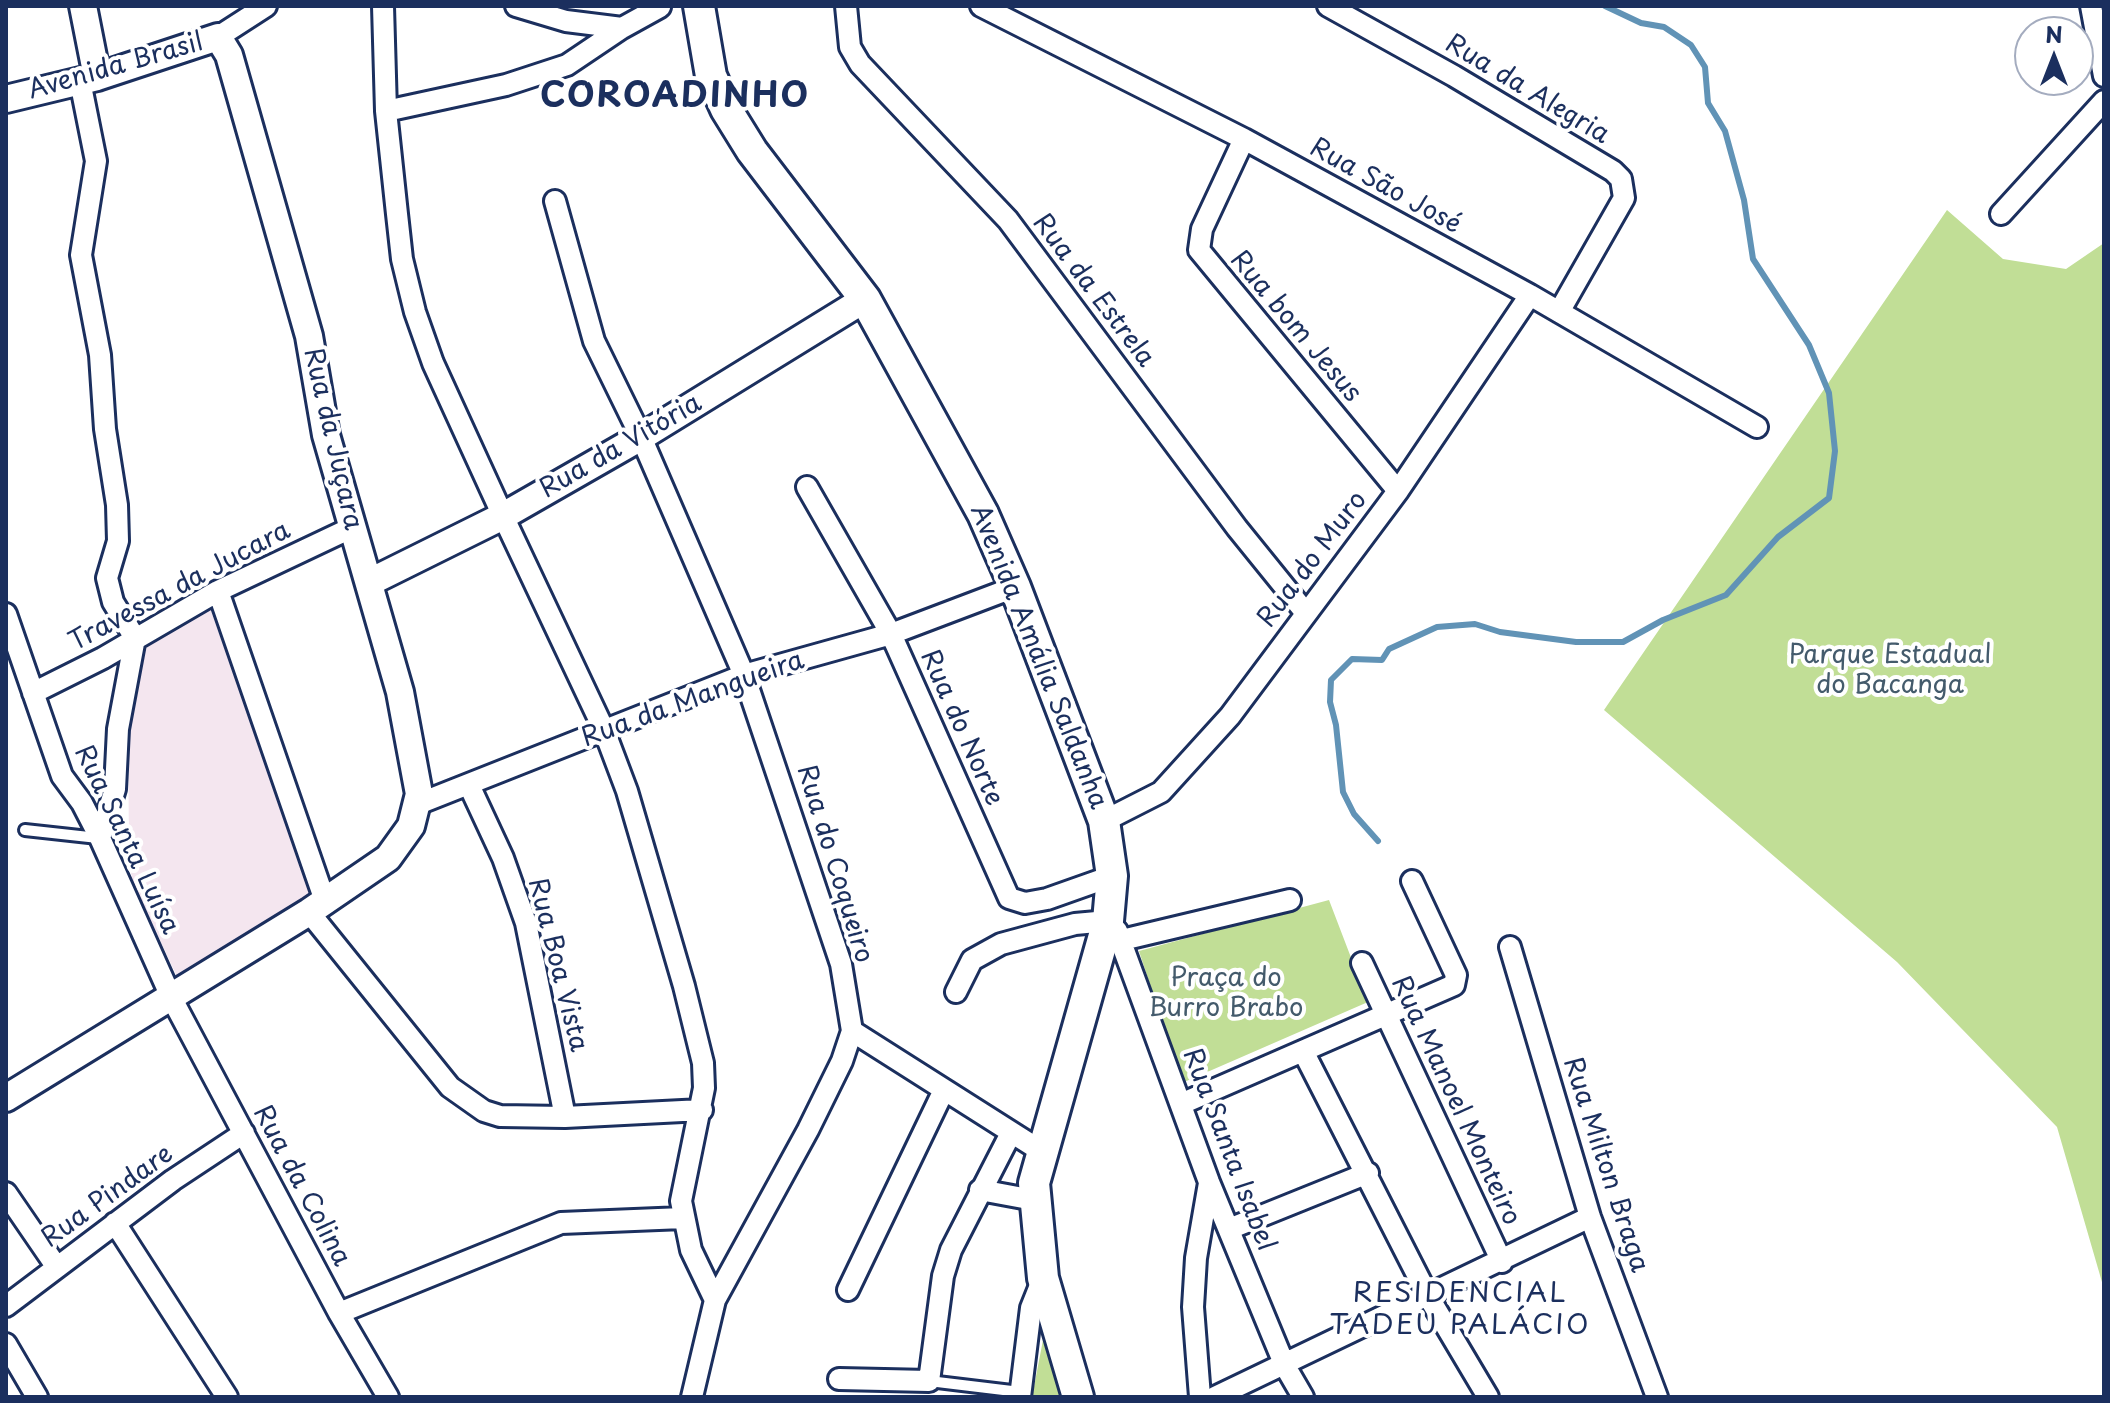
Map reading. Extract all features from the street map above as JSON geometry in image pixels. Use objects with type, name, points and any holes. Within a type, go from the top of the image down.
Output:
[{"type":"main road","name":"Avenida Amália Saldanha","points":[[704,6],[711,76],[726,109],[752,151],[865,299],[983,514],[1015,587],[1104,821],[1112,876],[1115,931],[1041,1151],[1034,1200],[1043,1278],[1078,1397]]},
{"type":"street","points":[[83,6],[96,161],[92,193],[84,216],[81,255],[100,355],[105,429],[117,505],[118,541],[107,578],[113,602],[135,638],[118,729],[115,789],[100,838]]},
{"type":"street","name":"Avenida Brasil","points":[[6,99],[89,79],[266,6]]},
{"type":"street","points":[[383,6],[386,111],[402,259],[415,312],[433,363],[604,730],[627,791],[684,986],[703,1063],[702,1110],[693,1156],[682,1185],[683,1218],[691,1250],[715,1300]]},
{"type":"street","points":[[516,6],[566,21],[622,28]]},
{"type":"street","points":[[386,111],[567,65],[660,6],[704,6]]},
{"type":"street","name":"Rua da Estrela","points":[[846,6],[850,47],[860,64],[1008,220],[1237,528],[1305,612]]},
{"type":"street","name":"Rua São José","points":[[981,6],[1244,139],[1530,295],[1757,427]]},
{"type":"street","name":"Rua da Alegria","points":[[1328,6],[1613,171],[1624,188],[1624,198],[1559,312]]},
{"type":"street","points":[[2091,6],[2104,76]]},
{"type":"street","name":"Rua da Juçara","points":[[231,22],[229,55],[309,336],[326,435],[351,528],[370,582],[419,777],[418,804],[402,843],[388,858],[317,906]]},
{"type":"street","points":[[2001,214],[2104,101]]},
{"type":"street","name":"Rua bom Jesus","points":[[1244,139],[1202,229],[1199,250],[1398,491]]},
{"type":"street","name":"Rua do Coqueiro","points":[[555,201],[594,341],[641,437],[744,675],[841,964],[852,1031],[842,1061],[808,1130],[715,1300],[692,1397]]},
{"type":"street","name":"Rua do Muro","points":[[1104,821],[1161,792],[1195,758],[1398,491],[1530,295]]},
{"type":"street","name":"Rua da Vitória","points":[[370,582],[503,516],[641,437],[865,299]]},
{"type":"street","name":"Rua do Norte","points":[[807,487],[891,634],[1009,898],[1025,903],[1047,899],[1112,876]]},
{"type":"street","name":"Travessa da Jucara","points":[[33,693],[218,591],[351,528]]},
{"type":"street","name":"Rua da Mangueira","points":[[418,804],[744,675],[891,634],[1015,587]]},
{"type":"street","points":[[218,591],[317,906],[450,1087],[471,1104],[500,1116],[565,1117],[702,1110]]},
{"type":"street","name":"Rua Santa Luísa","points":[[6,614],[62,776],[82,803],[100,838],[171,997]]},
{"type":"street","name":"Rua Boa Vista","points":[[469,785],[503,858],[526,923],[565,1117]]},
{"type":"street","points":[[1181,1104],[1385,1013],[1445,991],[1456,980],[1412,881]]},
{"type":"street","points":[[956,992],[972,960],[984,950],[1039,931],[1115,931],[1290,900]]},
{"type":"street","points":[[6,1098],[317,906]]},
{"type":"street","name":"Rua Santa Isabel","points":[[1115,931],[1209,1182],[1285,1366],[1303,1397]]},
{"type":"street","name":"Rua Milton Braga","points":[[1510,947],[1590,1217],[1657,1397]]},
{"type":"street","name":"Rua Manoel Monteiro","points":[[1362,963],[1502,1262]]},
{"type":"street","name":"Rua da Colina","points":[[171,997],[339,1313],[388,1397]]},
{"type":"street","points":[[852,1031],[1041,1151]]},
{"type":"street","points":[[1303,1051],[1368,1173],[1428,1296],[1488,1397]]},
{"type":"street","points":[[848,1290],[944,1090]]},
{"type":"street","name":"Rua Pindare","points":[[6,1306],[115,1223],[244,1133]]},
{"type":"street","points":[[839,1379],[929,1381],[943,1276],[951,1250],[1011,1133]]},
{"type":"street","points":[[1229,1229],[1368,1173]]},
{"type":"street","points":[[1200,1397],[1193,1307],[1196,1258],[1209,1182]]},
{"type":"street","points":[[980,1190],[1034,1200]]},
{"type":"street","points":[[6,1193],[56,1266]]},
{"type":"street","points":[[1215,1397],[1502,1262],[1590,1217]]},
{"type":"street","points":[[339,1313],[561,1223],[683,1218]]},
{"type":"street","points":[[115,1223],[227,1397]]},
{"type":"street","name":"Avenida Amália Saldanha","points":[[1020,1395],[1031,1308],[1043,1278]]},
{"type":"street","points":[[6,1344],[37,1397]]},
{"type":"lane","points":[[25,830],[100,838]]},
{"type":"lane","points":[[929,1381],[1020,1395]]},
{"type":"shaded area","points":[[210,608],[313,894],[178,979],[132,880],[129,856],[128,716],[146,644]]},
{"type":"green space","name":"Parque Estadual do Bacanga","points":[[1947,210],[2003,259],[2066,269],[2104,243],[2104,1289],[2057,1127],[1897,962],[1604,710]]},
{"type":"green space","name":"Praça do Burro Brabo","points":[[1329,900],[1368,1002],[1182,1083],[1139,951]]},
{"type":"green space","points":[[1048,1314],[1067,1397],[1032,1397]]},
{"type":"waterway","points":[[1378,841],[1354,814],[1343,792],[1336,725],[1330,702],[1331,680],[1352,659],[1382,660],[1389,649],[1437,627],[1475,624],[1500,632],[1576,642],[1623,642],[1663,620],[1726,595],[1778,537],[1829,498],[1835,451],[1829,393],[1809,345],[1753,259],[1744,200],[1725,131],[1708,103],[1705,67],[1691,45],[1664,27],[1641,23],[1605,6]]},
{"type":"district","name":"COROADINHO","points":[[675,98]]},
{"type":"district","name":"RESIDENCIAL TADEU PALÁCIO","points":[[1460,1310]]}]
